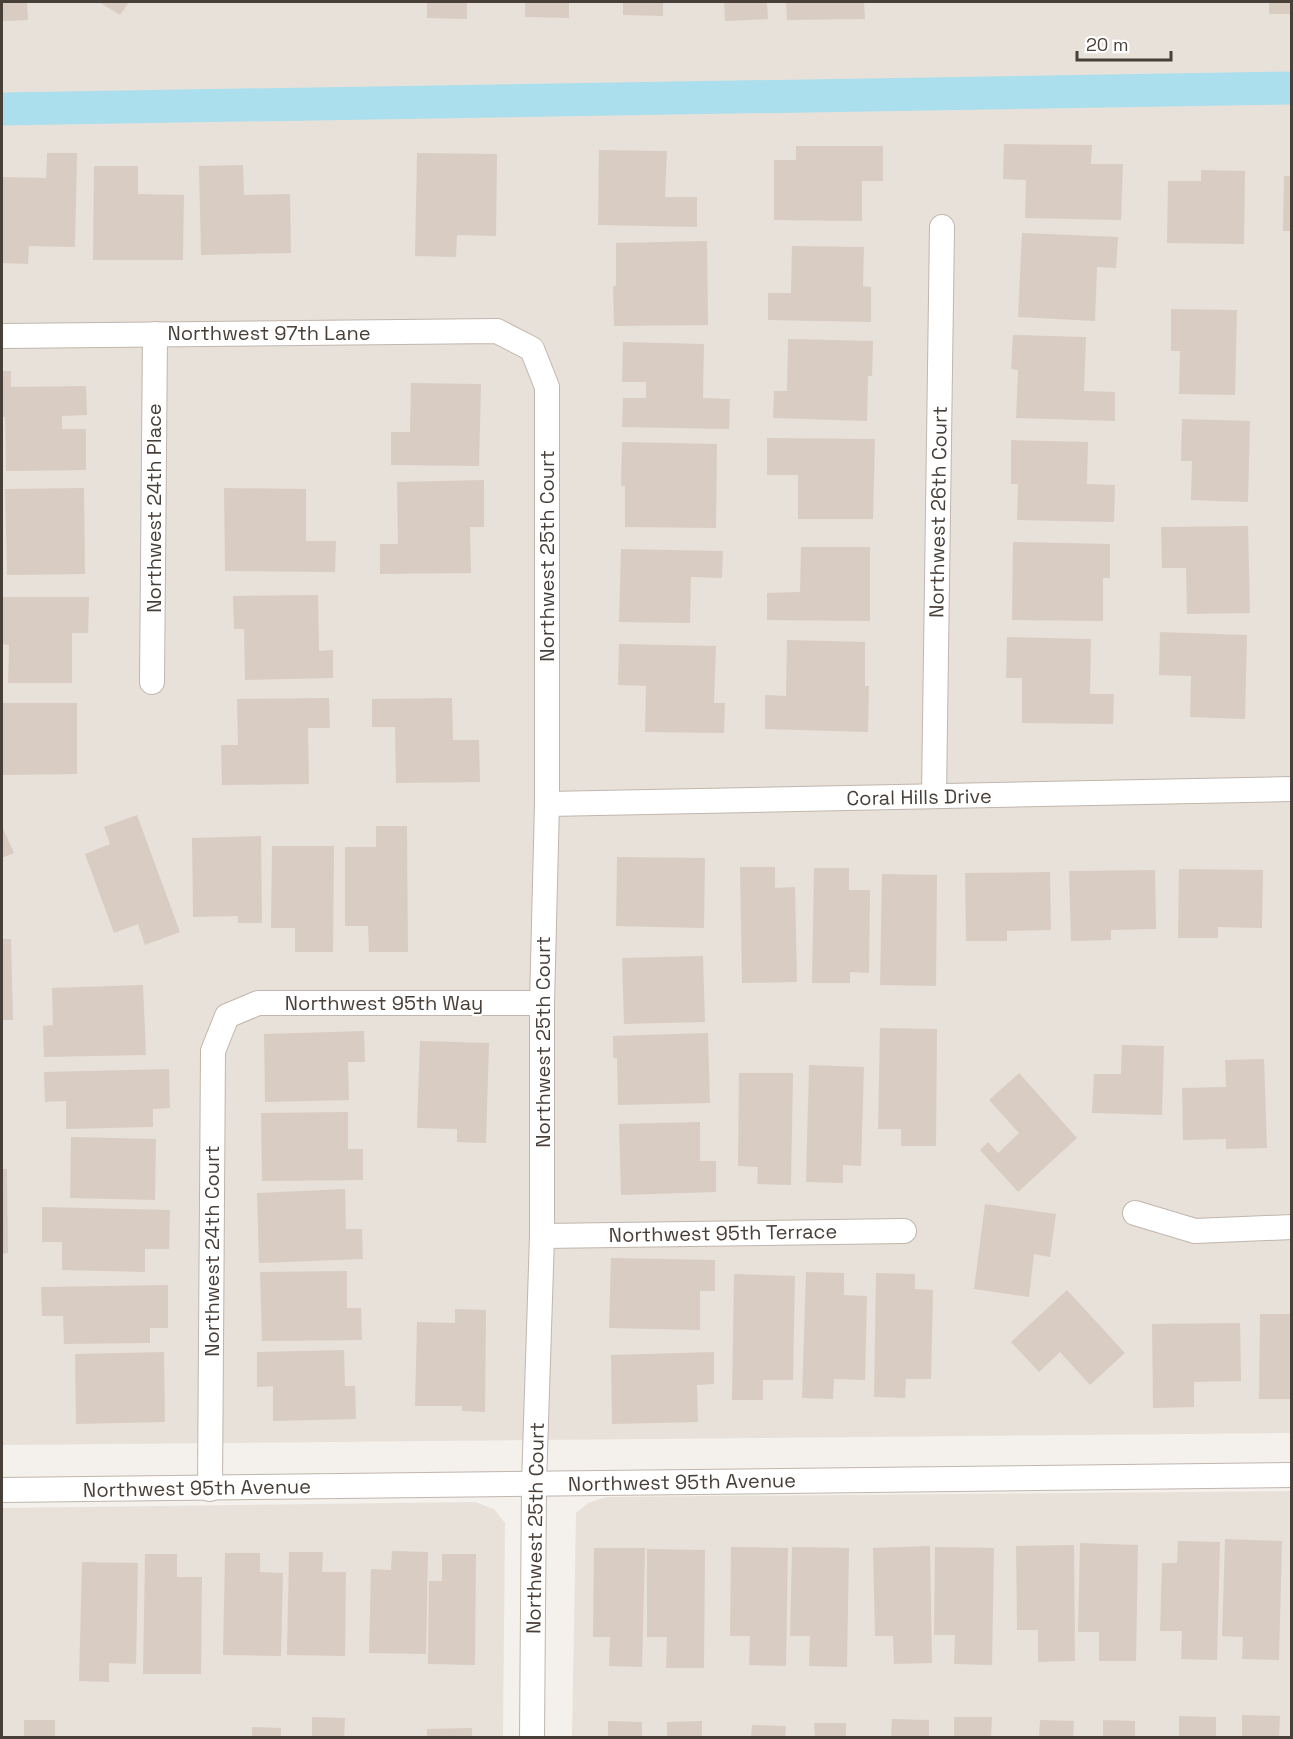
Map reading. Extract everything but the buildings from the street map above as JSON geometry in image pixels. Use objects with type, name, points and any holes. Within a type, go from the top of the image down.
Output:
[{"type":"street","name":"Northwest 26th Court","points":[[934,796],[942,228]]},
{"type":"street","name":"Northwest 97th Lane","points":[[2,336],[497,331],[532,349]]},
{"type":"street","name":"Northwest 24th Place","points":[[152,682],[155,333]]},
{"type":"street","name":"Northwest 25th Court","points":[[532,349],[547,387],[547,804],[542,1003],[542,1236],[534,1484],[532,1737]]},
{"type":"street","name":"Coral Hills Drive","points":[[547,804],[1292,789]]},
{"type":"street","name":"Northwest 95th Way","points":[[227,1016],[258,1003],[542,1003]]},
{"type":"street","name":"Northwest 24th Court","points":[[210,1489],[213,1051],[227,1016]]},
{"type":"street","points":[[1135,1213],[1196,1231],[1292,1227]]},
{"type":"street","name":"Northwest 95th Terrace","points":[[542,1236],[904,1231]]},
{"type":"street","name":"Northwest 95th Avenue","points":[[2,1490],[1292,1475]]},
{"type":"shaded area","points":[[2,2],[1291,2],[1291,1433],[2,1445]]},
{"type":"shaded area","points":[[1291,1491],[1291,1737],[572,1738],[576,1513],[588,1503],[606,1497]]},
{"type":"shaded area","points":[[475,1502],[494,1509],[505,1523],[503,1737],[2,1737],[2,1508]]},
{"type":"waterway","points":[[2,109],[1292,88]]}]
